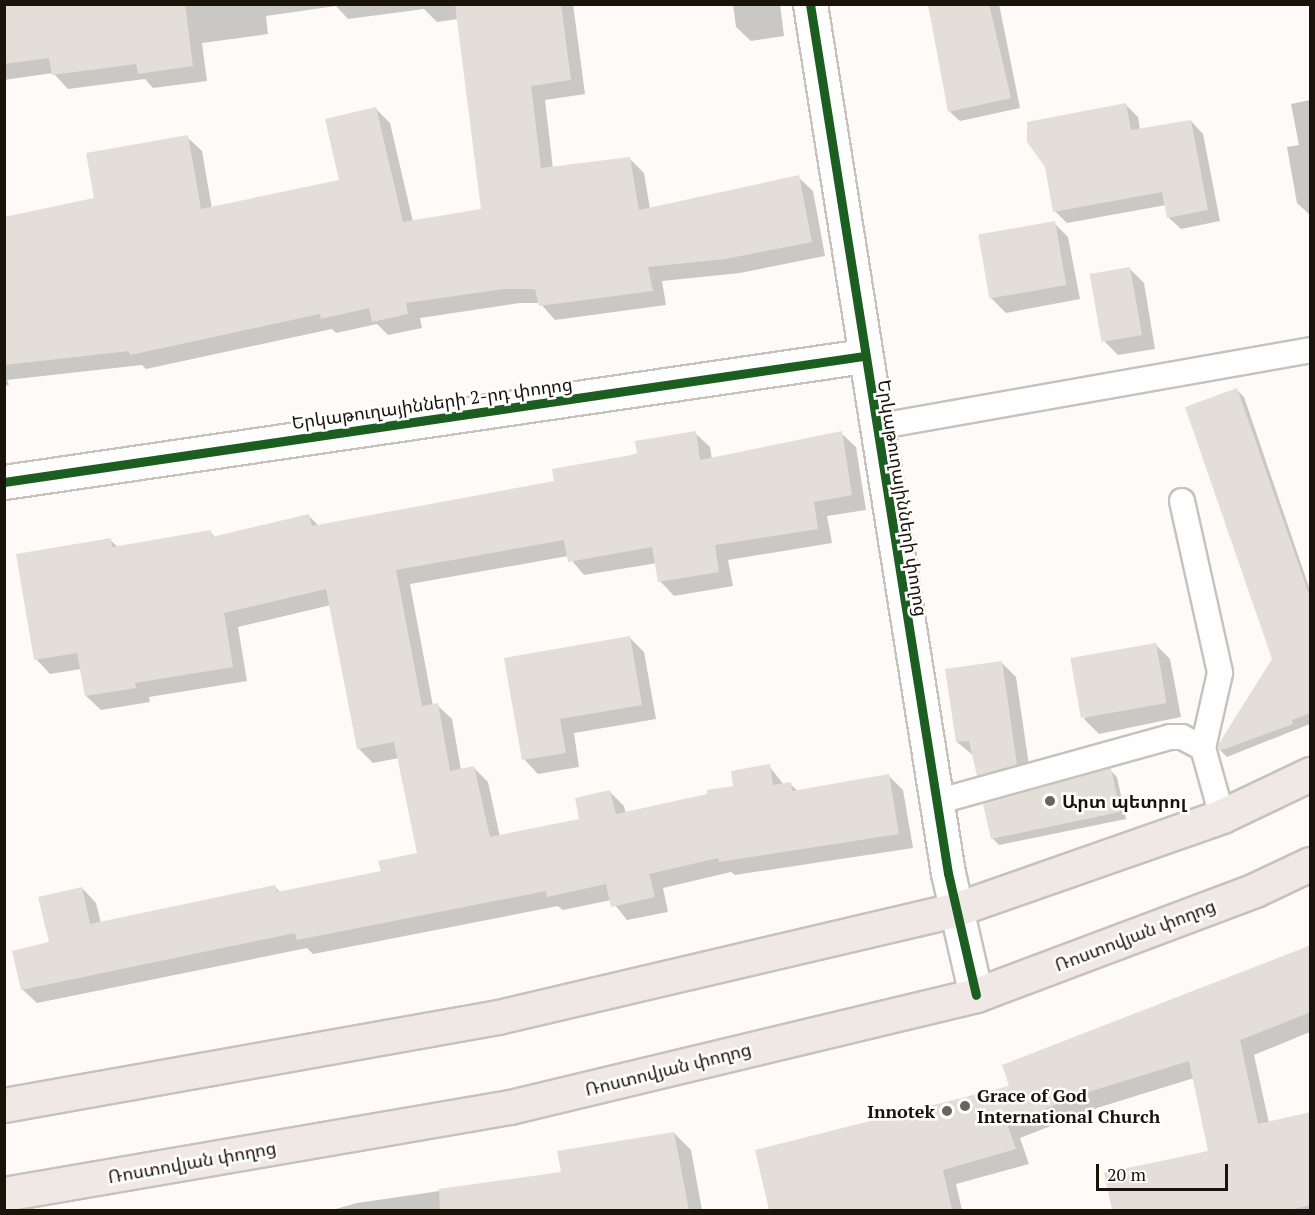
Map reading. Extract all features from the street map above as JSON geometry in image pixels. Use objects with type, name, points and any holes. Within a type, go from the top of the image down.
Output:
[{"type":"main road","points":[[4,1105],[498,1017],[954,910],[1222,816],[1311,774]]},
{"type":"main road","name":"Ռոստովյան փողոց","points":[[4,1194],[510,1107],[976,995],[1255,890],[1311,864]]},
{"type":"street","name":"Երկաթուղայինների փողոց","points":[[810,4],[863,357],[954,910],[976,995]]},
{"type":"street","name":"Երկաթուղայինների 2-րդ փողոց","points":[[4,482],[863,357]]},
{"type":"lane","points":[[875,427],[1311,350]]},
{"type":"lane","points":[[1182,501],[1220,673],[1203,748],[1222,816]]},
{"type":"lane","points":[[936,802],[1170,737],[1182,737],[1203,748]]},
{"type":"building","points":[[4,4],[185,4],[193,66],[138,74],[136,64],[52,75],[49,58],[4,64]]},
{"type":"building","points":[[455,4],[561,4],[571,80],[531,86],[541,168],[630,157],[639,210],[799,175],[812,242],[725,259],[648,267],[653,291],[539,306],[535,289],[504,289],[406,303],[408,314],[372,322],[369,308],[321,319],[320,314],[130,355],[129,351],[5,365],[4,217],[94,198],[86,153],[188,135],[201,209],[339,180],[325,119],[376,107],[403,222],[481,209]]},
{"type":"building","points":[[928,4],[989,4],[1011,98],[948,112]]},
{"type":"building","points":[[1126,103],[1131,130],[1191,120],[1208,210],[1167,218],[1162,192],[1053,212],[1045,167],[1027,142],[1027,122]]},
{"type":"building","points":[[1055,221],[1066,285],[989,299],[978,235]]},
{"type":"building","points":[[1130,267],[1142,335],[1102,342],[1090,274]]},
{"type":"building","points":[[1237,388],[1311,600],[1311,713],[1292,720],[1293,724],[1219,751],[1218,745],[1272,659],[1185,407]]},
{"type":"building","points":[[696,431],[700,460],[842,431],[852,495],[814,502],[818,529],[715,545],[719,572],[658,582],[652,547],[568,562],[564,540],[396,570],[422,706],[438,703],[450,771],[474,766],[490,837],[579,819],[575,798],[610,790],[616,814],[707,794],[707,790],[733,786],[731,771],[770,764],[773,785],[791,782],[792,791],[889,774],[899,834],[719,862],[718,858],[649,874],[655,897],[611,907],[606,884],[547,897],[546,891],[297,940],[295,933],[21,990],[12,951],[49,942],[38,897],[82,887],[90,924],[275,885],[277,892],[381,871],[378,861],[417,853],[394,742],[357,749],[326,589],[224,613],[233,667],[135,683],[136,688],[85,696],[77,653],[34,660],[16,554],[111,538],[112,547],[211,530],[212,537],[309,514],[312,526],[554,481],[552,469],[637,454],[635,441]]},
{"type":"building","points":[[630,636],[642,705],[560,719],[566,753],[522,760],[504,658]]},
{"type":"building","points":[[1156,643],[1167,703],[1081,718],[1070,658]]},
{"type":"building","points":[[1002,661],[1017,765],[977,776],[969,741],[956,742],[945,669]]},
{"type":"building","name":"Արտ պետրոլ","points":[[1111,768],[1120,812],[991,839],[983,804]]},
{"type":"building","points":[[1311,945],[1311,1012],[1240,1040],[1258,1124],[1311,1112],[1311,1205],[1290,1210],[1112,1210],[1104,1173],[1208,1151],[1189,1061],[1082,1094],[1007,1124],[1016,1149],[943,1170],[952,1210],[769,1210],[755,1150],[1009,1086],[1002,1065]]},
{"type":"building","points":[[674,1132],[689,1210],[440,1210],[439,1189],[561,1172],[557,1151]]},
{"type":"cycle path","points":[[810,4],[948,873],[976,995]]},
{"type":"cycle path","points":[[4,482],[863,356]]},
{"type":"place","name":"Արտ պետրոլ","points":[[1050,801]]},
{"type":"place","name":"Grace of God International Church","points":[[965,1106]]},
{"type":"place","name":"Innotek","points":[[947,1111]]}]
